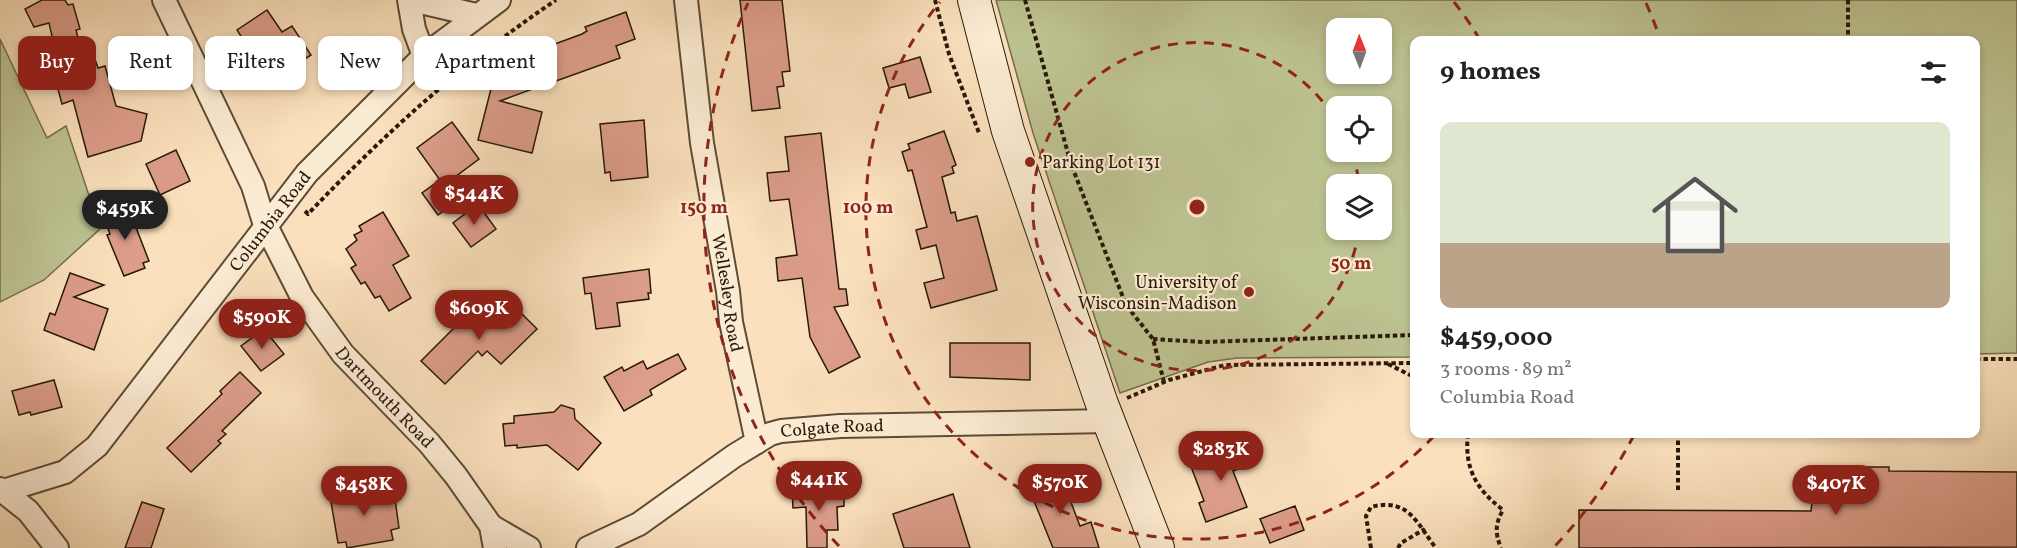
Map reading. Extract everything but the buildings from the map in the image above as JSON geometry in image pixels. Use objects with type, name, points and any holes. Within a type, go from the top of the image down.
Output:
[{"type":"street","name":"Dartmouth Road","points":[[164,0],[253,186],[266,226],[291,278],[318,321],[350,361],[429,443],[482,510],[493,537],[529,548]]},
{"type":"street","points":[[417,36],[410,0],[476,15]]},
{"type":"street","name":"Columbia Road","points":[[449,36],[499,0]]},
{"type":"street","name":"Wellesley Road","points":[[686,0],[702,143],[728,291],[731,322],[757,442]]},
{"type":"street","points":[[974,0],[1008,131],[1106,413],[1158,548]]},
{"type":"street","name":"Columbia Road","points":[[1,491],[65,472],[97,446],[201,314],[290,193],[331,147],[414,66]]},
{"type":"street","name":"Colgate Road","points":[[588,548],[639,524],[757,442],[781,431],[1106,413]]},
{"type":"street","points":[[1,491],[28,511],[57,548]]},
{"type":"path","points":[[290,193],[308,214],[420,103],[519,25],[556,0]]},
{"type":"path","points":[[1025,0],[1071,164],[1126,305],[1153,339],[1164,382]]},
{"type":"path","points":[[1848,0],[1848,36]]},
{"type":"path","points":[[1153,339],[1202,342],[1410,335]]},
{"type":"path","points":[[1980,359],[2017,359]]},
{"type":"path","points":[[1388,363],[1410,375]]},
{"type":"path","points":[[1106,413],[1123,400],[1164,382],[1225,365],[1410,363]]},
{"type":"path","points":[[1468,438],[1467,453],[1476,484],[1486,497],[1503,510],[1497,520],[1495,534],[1501,548]]},
{"type":"path","points":[[1678,438],[1678,490]]},
{"type":"path","points":[[1371,548],[1366,516],[1371,507],[1397,506],[1416,517],[1436,548]]},
{"type":"path","points":[[1398,548],[1401,543],[1425,529]]},
{"type":"green space","points":[[996,0],[2017,0],[2017,353],[1980,354],[1980,36],[1410,36],[1410,357],[1237,358],[1208,362],[1120,393],[1033,133]]},
{"type":"green space","points":[[0,39],[18,77],[18,90],[24,90],[47,138],[66,126],[100,229],[44,280],[0,302]]},
{"type":"place","name":"Parking Lot 131","points":[[1030,162]]},
{"type":"place","name":"University of Wisconsin-Madison","points":[[1249,292]]}]
